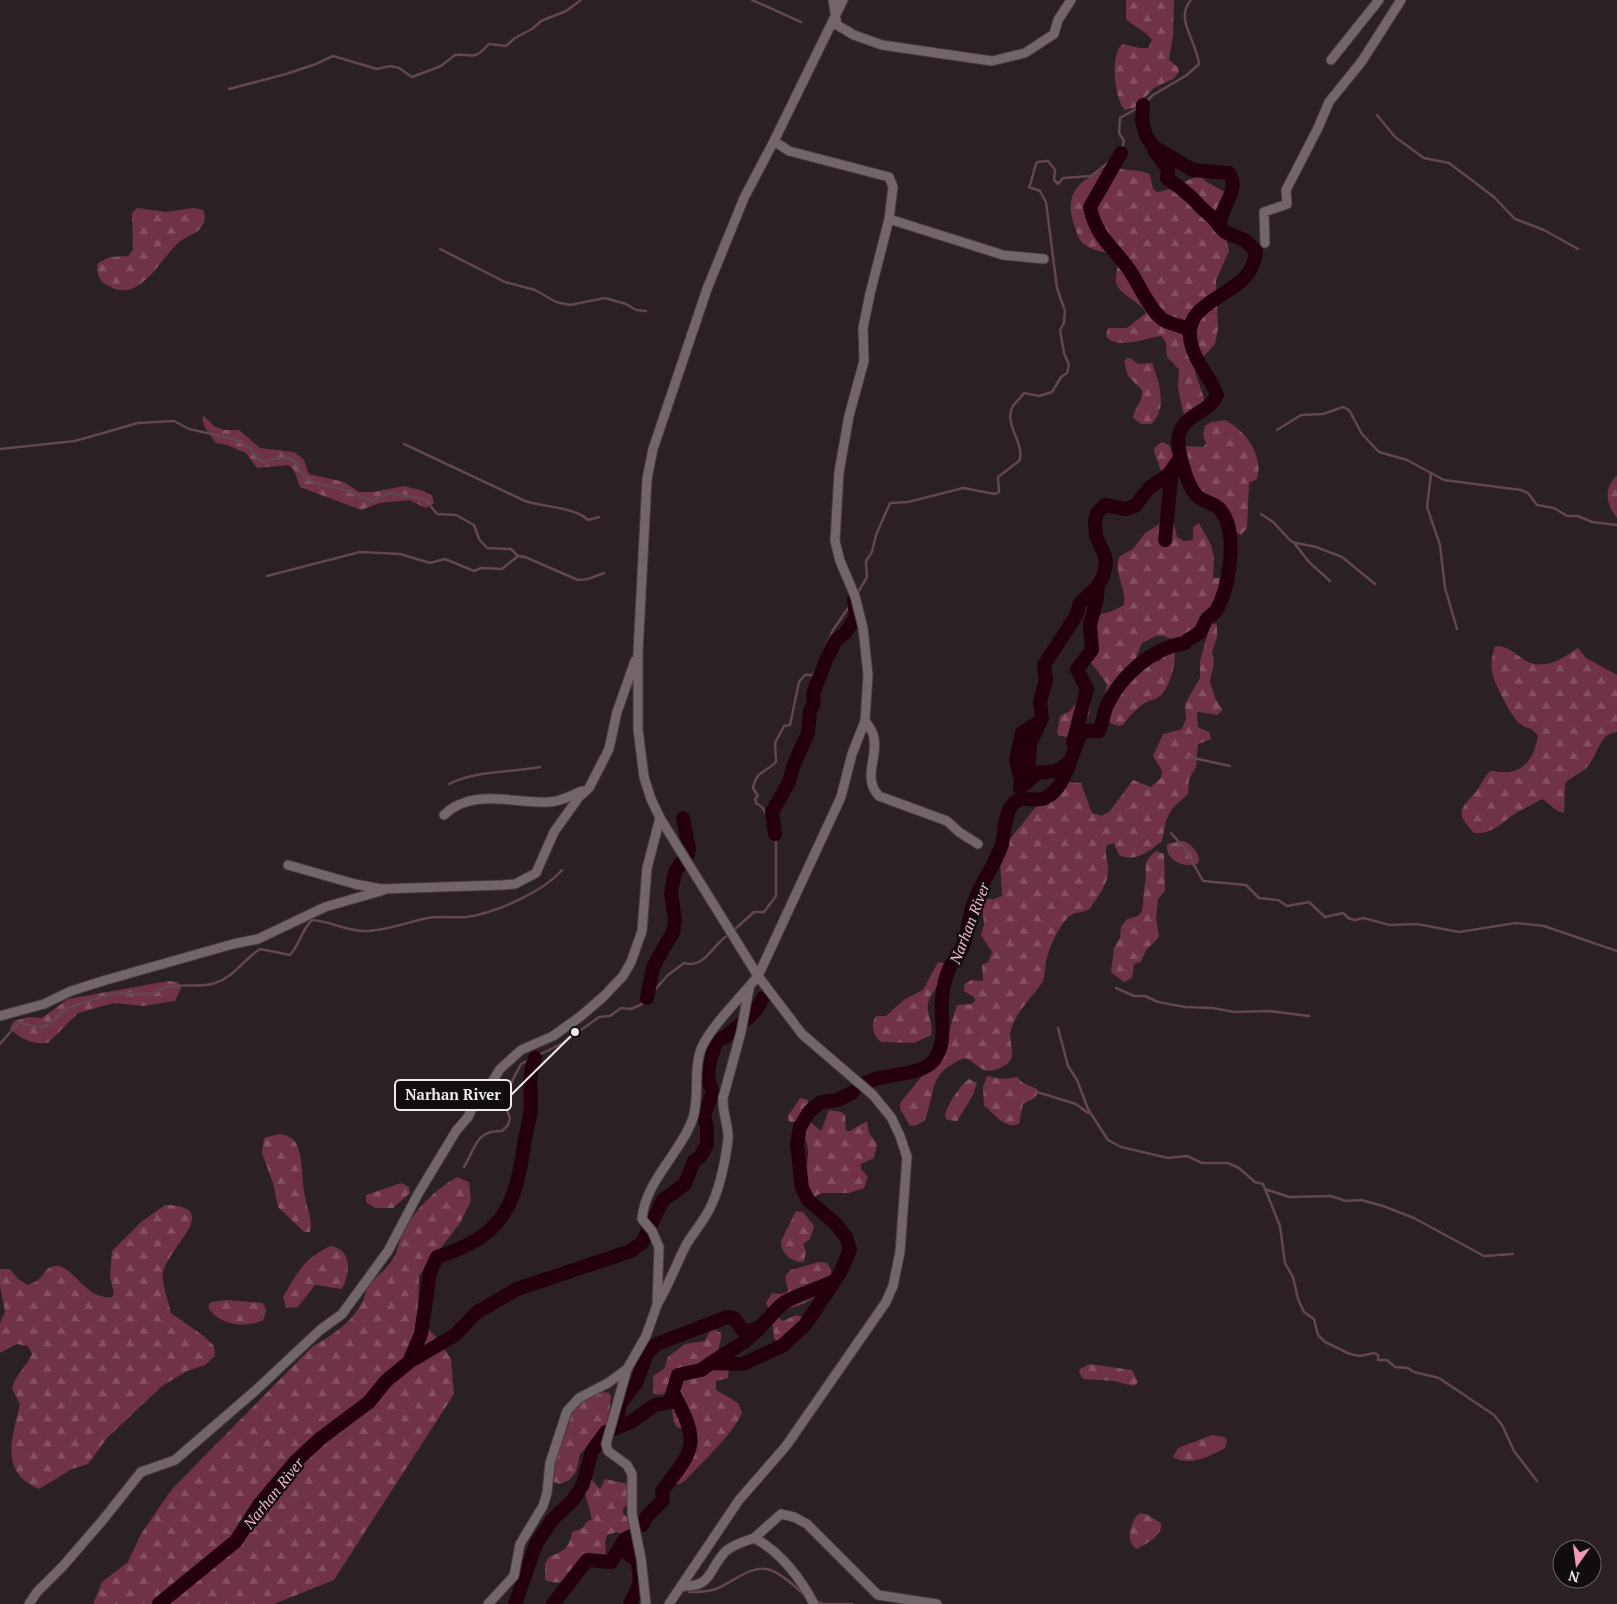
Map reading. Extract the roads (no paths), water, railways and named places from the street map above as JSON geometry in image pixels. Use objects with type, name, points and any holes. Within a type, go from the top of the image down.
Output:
[{"type":"street","points":[[833,0],[837,25],[854,35],[882,46],[992,61],[1025,53],[1054,34],[1058,20],[1071,0]]},
{"type":"street","points":[[669,1604],[739,1500],[786,1446],[886,1302],[893,1286],[900,1252],[907,1158],[891,1117],[873,1095],[802,1034],[758,976],[660,818],[644,777],[638,729],[638,654],[647,479],[653,449],[704,298],[727,237],[744,198],[843,0]]},
{"type":"street","points":[[1331,60],[1378,0]]},
{"type":"street","points":[[1265,243],[1264,212],[1287,204],[1286,190],[1318,128],[1329,102],[1362,61],[1401,0]]},
{"type":"street","points":[[657,1305],[659,1247],[652,1231],[642,1220],[643,1206],[680,1146],[693,1117],[701,1049],[708,1037],[758,976],[841,797],[852,754],[865,721],[868,675],[863,628],[856,596],[840,561],[835,541],[839,472],[849,416],[864,361],[863,328],[889,219],[893,187],[889,178],[789,151],[774,140]]},
{"type":"street","points":[[889,219],[1002,255],[1044,259]]},
{"type":"street","points":[[288,865],[355,884],[389,888],[502,885],[515,884],[529,878],[536,873],[554,832],[579,797],[589,788],[609,749],[617,712],[638,654]]},
{"type":"street","points":[[865,721],[873,734],[874,750],[870,774],[872,789],[879,796],[947,821],[959,832],[978,844]]},
{"type":"street","points":[[444,815],[453,806],[476,800],[508,798],[550,802],[589,788]]},
{"type":"street","points":[[28,1604],[36,1592],[63,1566],[102,1521],[141,1472],[175,1460],[320,1330],[342,1314],[388,1251],[418,1194],[456,1131],[468,1117],[475,1102],[500,1069],[522,1050],[553,1036],[581,1016],[623,976],[631,962],[642,931],[647,868],[660,818]]},
{"type":"street","points":[[0,1016],[44,1004],[106,980],[233,944],[258,939],[318,910],[389,888]]},
{"type":"street","points":[[646,1604],[641,1558],[632,1514],[632,1474],[627,1465],[608,1451],[606,1444],[627,1369],[646,1336],[657,1305],[671,1281],[687,1244],[708,1211],[715,1195],[725,1158],[728,1137],[722,1110],[723,1098],[741,1032],[750,986]]},
{"type":"street","points":[[488,1604],[514,1576],[520,1544],[543,1506],[547,1493],[550,1463],[567,1411],[579,1398],[608,1383],[627,1369]]},
{"type":"street","points":[[681,1586],[701,1584],[709,1578],[725,1552],[734,1545],[754,1538],[782,1514],[794,1517],[807,1524],[878,1595],[937,1604]]},
{"type":"street","points":[[754,1538],[769,1546],[795,1574],[814,1604]]},
{"type":"waterway","points":[[229,89],[286,74],[333,56],[377,69],[390,66],[399,68],[412,77],[441,66],[455,55],[473,56],[489,44],[506,46],[541,21],[566,11],[581,0]]},
{"type":"waterway","points":[[752,0],[801,22]]},
{"type":"waterway","points":[[857,594],[867,577],[866,561],[872,552],[876,535],[890,503],[908,502],[963,488],[995,494],[999,492],[998,477],[1019,461],[1020,448],[1010,415],[1013,406],[1024,393],[1039,396],[1052,392],[1061,377],[1067,373],[1069,365],[1064,353],[1060,330],[1064,323],[1065,311],[1057,288],[1046,202],[1040,191],[1029,187],[1037,162],[1048,161],[1055,170],[1054,180],[1058,184],[1063,178],[1091,176],[1121,153],[1124,141],[1119,133],[1120,118],[1143,105],[1153,95],[1187,75],[1199,64],[1186,23],[1186,7],[1191,0]]},
{"type":"waterway","name":"Narhan River","points":[[863,1084],[871,1080],[920,1069],[934,1060],[938,1053],[942,1038],[942,998],[946,977],[963,946],[974,902],[1002,844],[1006,818],[1010,808],[1017,801],[1045,798],[1058,787],[1081,734],[1085,731],[1099,731],[1107,705],[1121,683],[1150,657],[1173,646],[1185,643],[1200,632],[1207,619],[1216,611],[1225,590],[1231,550],[1228,525],[1218,507],[1201,499],[1193,491],[1181,458],[1179,435],[1186,422],[1208,406],[1217,395],[1197,360],[1192,347],[1190,333],[1192,321],[1207,304],[1238,284],[1246,276],[1253,264],[1256,251],[1244,240],[1225,232],[1220,227],[1223,212],[1233,186],[1229,173],[1193,170],[1154,147],[1146,136],[1142,121],[1143,105]]},
{"type":"waterway","points":[[1377,115],[1395,137],[1424,158],[1449,163],[1494,197],[1515,219],[1544,230],[1578,249]]},
{"type":"waterway","points":[[1154,150],[1168,169],[1167,178],[1190,196],[1220,227]]},
{"type":"waterway","points":[[1121,153],[1090,207],[1093,218],[1101,235],[1130,271],[1157,314],[1165,321],[1190,331]]},
{"type":"waterway","points":[[440,249],[505,282],[535,290],[556,302],[570,305],[605,298],[626,304],[636,310],[646,311]]},
{"type":"waterway","points":[[1277,430],[1301,415],[1323,414],[1343,407],[1349,410],[1362,434],[1379,452],[1407,460],[1444,480],[1521,490],[1528,493],[1537,505],[1554,508],[1567,516],[1578,516],[1592,522],[1617,525]]},
{"type":"waterway","points":[[0,449],[75,441],[138,423],[174,421],[189,429],[234,439],[251,449],[260,461],[290,459],[298,465],[307,479],[351,492],[372,501],[389,493],[425,499],[437,514],[456,515],[474,525],[479,539],[487,548],[511,549],[518,556]]},
{"type":"waterway","points":[[404,444],[525,501],[575,512],[588,520],[599,517]]},
{"type":"waterway","points":[[1073,743],[1087,689],[1077,669],[1092,650],[1090,625],[1097,598],[1098,585],[1103,577],[1106,564],[1105,556],[1096,536],[1095,521],[1097,513],[1105,505],[1126,509],[1135,506],[1149,488],[1169,474],[1180,458]]},
{"type":"waterway","points":[[1165,540],[1171,478],[1175,467]]},
{"type":"waterway","points":[[1431,474],[1427,507],[1440,545],[1445,588],[1457,629]]},
{"type":"waterway","points":[[1261,514],[1273,522],[1292,542],[1316,547],[1342,557],[1375,584]]},
{"type":"waterway","points":[[1295,544],[1309,562],[1330,581]]},
{"type":"waterway","points":[[267,576],[360,552],[400,554],[430,563],[445,559],[474,571],[481,568],[502,569],[518,556],[525,557],[578,580],[588,579],[604,573]]},
{"type":"waterway","points":[[1025,784],[1028,773],[1030,744],[1042,718],[1040,701],[1046,680],[1044,665],[1076,616],[1080,603],[1098,586]]},
{"type":"waterway","points":[[775,834],[772,812],[789,782],[794,764],[808,733],[810,711],[814,703],[813,694],[826,660],[836,640],[845,633],[856,617],[854,599]]},
{"type":"waterway","name":"Narhan River","points":[[734,930],[754,912],[764,912],[776,896],[776,843],[773,825],[762,807],[756,803],[755,799],[758,796],[753,788],[755,782],[759,774],[776,762],[775,743],[784,726],[790,725],[799,682],[805,675],[813,675],[833,630],[853,601]]},
{"type":"waterway","points":[[1020,789],[1021,780],[1016,760],[1022,733],[1039,722]]},
{"type":"waterway","points":[[1189,757],[1230,766]]},
{"type":"waterway","points":[[1025,784],[1037,773],[1057,771],[1068,763]]},
{"type":"waterway","points":[[449,784],[471,776],[540,767]]},
{"type":"waterway","name":"Narhan River","points":[[683,818],[689,849],[687,856]]},
{"type":"waterway","points":[[1171,833],[1185,849],[1203,881],[1246,885],[1259,898],[1278,900],[1287,906],[1309,902],[1325,917],[1343,913],[1348,918],[1355,920],[1363,918],[1390,925],[1417,924],[1459,932],[1516,923],[1544,926],[1617,951]]},
{"type":"waterway","name":"Narhan River","points":[[647,998],[653,967],[673,932],[675,920],[671,893],[675,872],[681,863]]},
{"type":"waterway","points":[[0,1044],[18,1023],[38,1027],[45,1026],[65,1010],[94,999],[120,993],[141,995],[172,986],[215,983],[228,977],[260,949],[290,955],[312,920],[351,929],[372,931],[428,918],[478,915],[518,900],[543,886],[562,870]]},
{"type":"waterway","name":"Narhan River","points":[[464,1167],[474,1147],[482,1137],[493,1131],[502,1131],[508,1125],[510,1118],[505,1105],[508,1089],[521,1064],[563,1043],[599,1017],[610,1016],[621,1008],[631,1009],[642,1004],[668,975],[684,963],[691,964],[703,960],[728,935]]},
{"type":"waterway","points":[[1116,988],[1134,996],[1145,996],[1158,1002],[1185,1007],[1213,1008],[1234,1012],[1269,1011],[1309,1016]]},
{"type":"waterway","name":"Narhan River","points":[[747,1019],[756,1010],[763,998]]},
{"type":"waterway","name":"Narhan River","points":[[409,1362],[455,1335],[476,1313],[517,1289],[631,1251],[642,1243],[663,1200],[685,1184],[694,1161],[700,1157],[707,1145],[707,1128],[704,1115],[713,1092],[708,1072],[710,1060],[717,1040],[724,1038],[741,1024]]},
{"type":"waterway","points":[[1058,1028],[1068,1066],[1077,1080],[1088,1109],[1108,1140],[1121,1147],[1168,1158],[1187,1156],[1202,1163],[1228,1163],[1239,1168],[1255,1182],[1263,1184],[1280,1226],[1285,1263],[1293,1277],[1298,1299],[1304,1312],[1314,1319],[1318,1335],[1325,1342],[1350,1354],[1360,1356],[1374,1353],[1378,1355],[1378,1360],[1387,1360],[1395,1367],[1408,1368],[1414,1372],[1439,1378],[1494,1415],[1502,1425],[1514,1451],[1537,1481]]},
{"type":"waterway","name":"Narhan River","points":[[159,1604],[236,1541],[259,1505],[295,1462],[321,1438],[369,1402],[386,1381],[409,1362],[421,1334],[430,1272],[437,1257],[459,1249],[490,1230],[501,1218],[516,1187],[530,1117],[531,1076],[535,1058]]},
{"type":"waterway","name":"Narhan River","points":[[515,1604],[536,1544],[552,1520],[573,1500],[583,1484],[592,1451],[606,1432],[631,1422],[655,1405],[670,1402],[678,1375],[701,1370],[711,1363],[743,1364],[782,1346],[805,1325],[840,1273],[850,1250],[846,1237],[836,1224],[808,1200],[802,1188],[797,1144],[800,1127],[809,1112],[821,1102],[838,1100],[853,1092]]},
{"type":"waterway","points":[[1037,1092],[1076,1104],[1088,1113]]},
{"type":"waterway","points":[[1265,1189],[1289,1197],[1331,1196],[1346,1201],[1361,1200],[1414,1218],[1484,1256],[1513,1254]]},
{"type":"waterway","name":"Narhan River","points":[[617,1418],[620,1404],[637,1382],[647,1353],[657,1344],[727,1317],[734,1318],[743,1331],[751,1331],[762,1325],[787,1301],[832,1282]]},
{"type":"waterway","name":"Narhan River","points":[[711,1363],[744,1342],[759,1329]]},
{"type":"waterway","name":"Narhan River","points":[[638,1525],[642,1525],[647,1516],[663,1500],[662,1491],[688,1453],[690,1434],[673,1392]]},
{"type":"waterway","name":"Narhan River","points":[[553,1604],[587,1560],[611,1562],[625,1539],[634,1535]]},
{"type":"waterway","name":"Narhan River","points":[[630,1604],[640,1583],[638,1561],[628,1554],[634,1535]]},
{"type":"waterway","points":[[689,1592],[713,1590],[756,1569],[763,1569],[780,1574],[805,1595]]},
{"type":"waterway","points":[[816,1601],[823,1604],[852,1604]]},
{"type":"place","name":"Narhan River","points":[[575,1032]]}]
